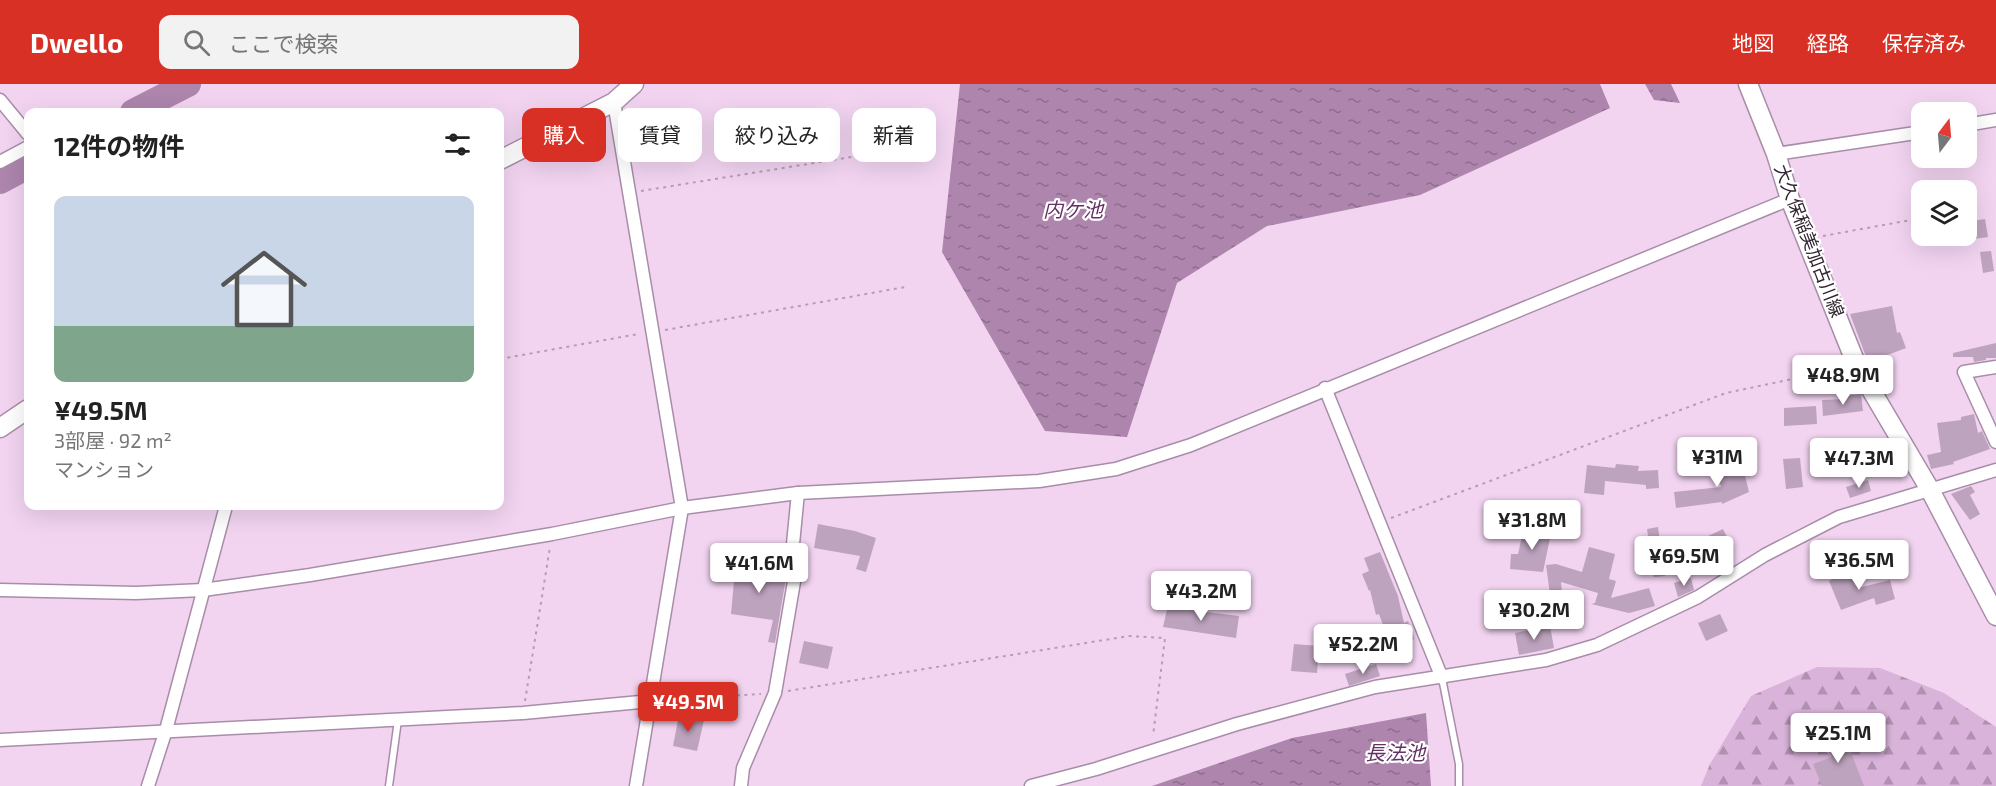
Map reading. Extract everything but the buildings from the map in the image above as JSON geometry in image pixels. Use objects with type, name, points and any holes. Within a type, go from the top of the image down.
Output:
[{"type":"main road","points":[[504,158],[614,102],[634,84]]},
{"type":"main road","name":"大久保稲美加古川線","points":[[1748,84],[1776,154],[1790,199],[1857,366],[1929,488],[1996,616]]},
{"type":"main road","points":[[0,428],[24,412]]},
{"type":"street","points":[[0,100],[24,129]]},
{"type":"street","points":[[614,102],[682,508],[636,786]]},
{"type":"street","points":[[1977,123],[1996,120]]},
{"type":"street","points":[[1776,154],[1911,134]]},
{"type":"street","points":[[0,162],[24,149]]},
{"type":"street","points":[[0,590],[136,593],[203,590],[310,575],[552,534],[682,508],[798,493],[1039,481],[1116,469],[1191,445],[1325,388],[1790,199]]},
{"type":"street","points":[[1996,367],[1964,372],[1996,442]]},
{"type":"street","points":[[1325,388],[1442,678]]},
{"type":"street","points":[[1031,786],[1096,769],[1237,724],[1376,687],[1546,660],[1597,645],[1698,597],[1765,555],[1839,517],[1929,488],[1996,470]]},
{"type":"street","points":[[741,786],[743,768],[775,693],[796,570],[792,554],[798,493]]},
{"type":"street","points":[[148,786],[166,730],[225,510]]},
{"type":"street","points":[[0,740],[524,713],[651,700]]},
{"type":"lane","points":[[1442,678],[1460,764],[1459,786]]},
{"type":"lane","points":[[389,786],[398,719]]},
{"type":"path","points":[[630,193],[852,157]]},
{"type":"path","points":[[1806,239],[1911,220]]},
{"type":"path","points":[[504,358],[905,287]]},
{"type":"path","points":[[1380,522],[1726,393],[1857,366]]},
{"type":"path","points":[[524,713],[552,534]]},
{"type":"path","points":[[651,700],[775,693],[1129,636],[1165,638],[1151,751]]},
{"type":"green space","points":[[1817,667],[1880,668],[1944,693],[1996,727],[1996,786],[1701,786],[1710,764],[1751,696]]},
{"type":"water","name":"内ケ池","points":[[960,84],[1600,84],[1610,108],[1420,195],[1267,226],[1177,283],[1127,437],[1045,431],[942,252]]},
{"type":"water","points":[[1645,84],[1671,84],[1680,103],[1654,100]]},
{"type":"water","name":"長法池","points":[[1426,713],[1431,786],[1152,786],[1292,738]]},
{"type":"waterway","points":[[141,108],[188,84]]},
{"type":"waterway","points":[[0,181],[24,168]]}]
